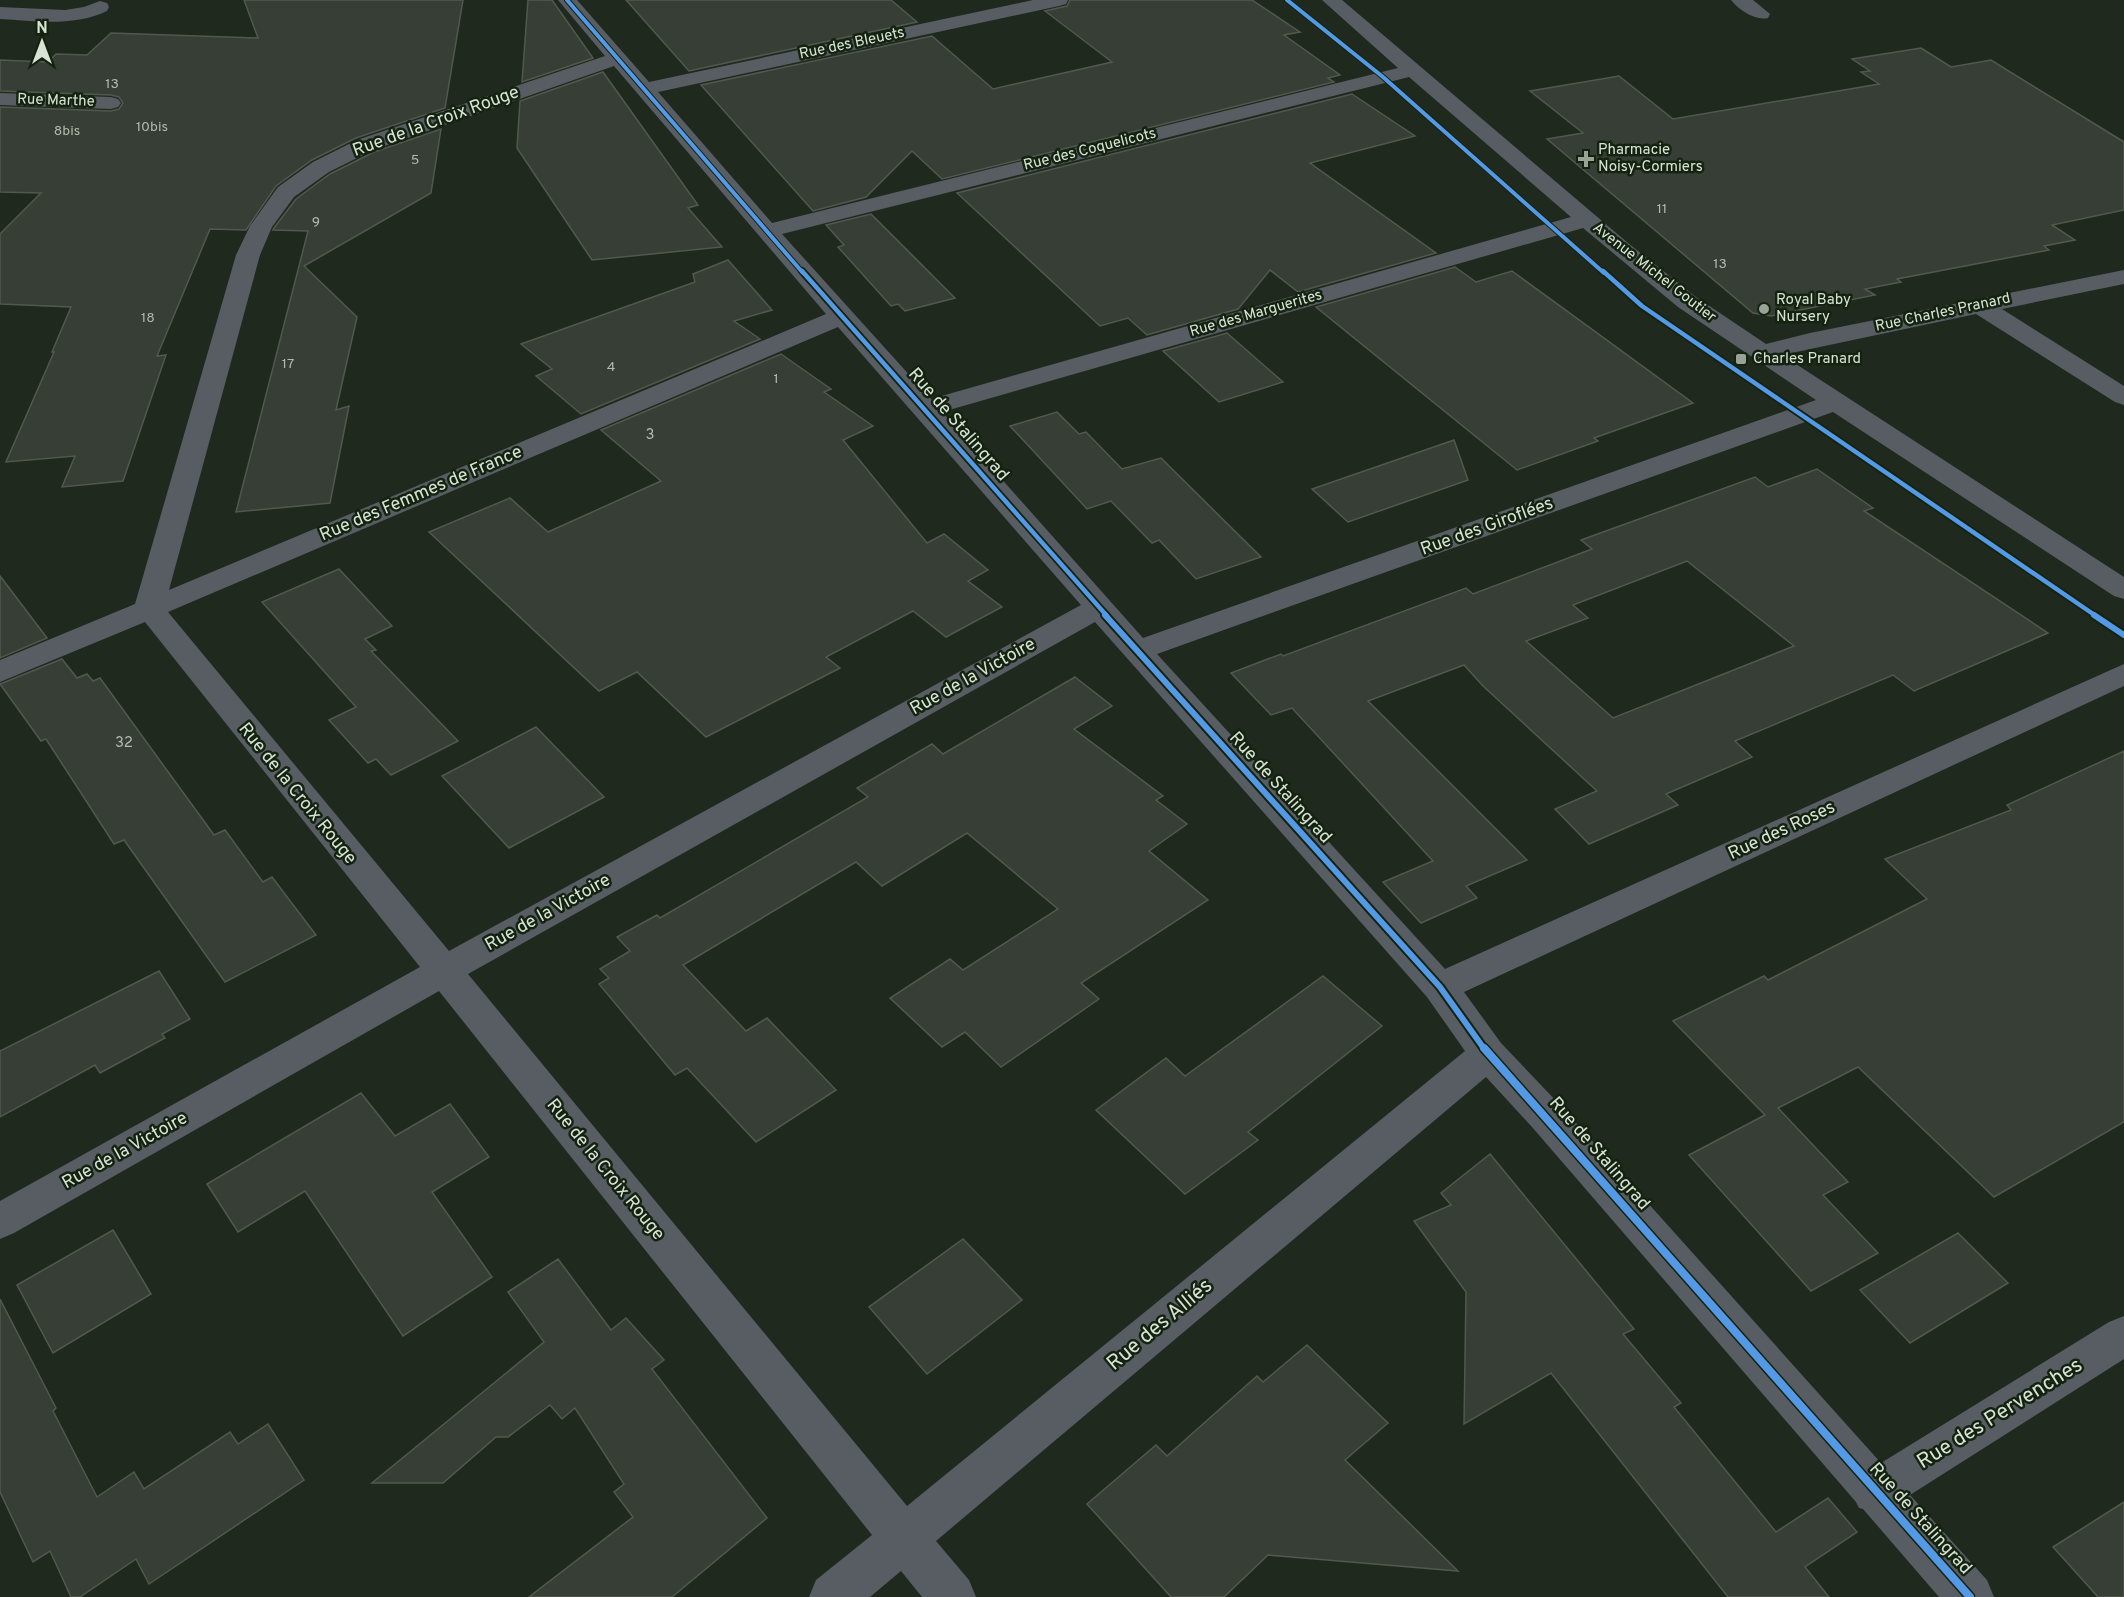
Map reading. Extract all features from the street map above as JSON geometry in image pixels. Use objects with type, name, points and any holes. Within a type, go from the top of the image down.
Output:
[{"type":"street","name":"Rue de Stalingrad","points":[[567,0],[1098,608],[1440,987],[1488,1054],[1546,1116],[1875,1492],[1970,1597]]},
{"type":"street","name":"Rue des Bleuets","points":[[645,89],[1059,0]]},
{"type":"street","name":"Avenue Michel Goutier","points":[[1331,0],[1587,220],[1687,302],[2124,590]]},
{"type":"street","points":[[1740,0],[1761,14]]},
{"type":"street","points":[[0,13],[73,15],[91,12],[100,7]]},
{"type":"street","name":"Rue de la Croix Rouge","points":[[616,58],[365,145],[321,167],[286,192],[261,226],[248,255],[148,608],[952,1597]]},
{"type":"street","name":"Rue des Coquelicots","points":[[768,231],[1413,70]]},
{"type":"street","name":"Rue Marthe","points":[[0,99],[111,103]]},
{"type":"street","name":"Rue des Marguerites","points":[[925,409],[1587,220]]},
{"type":"street","name":"Rue Charles Pranard","points":[[1762,352],[1979,305],[2124,277]]},
{"type":"street","points":[[1979,305],[2124,397]]},
{"type":"street","name":"Rue des Femmes de France","points":[[0,672],[842,317]]},
{"type":"street","name":"Rue des Giroflées","points":[[1137,650],[1175,639],[1836,402]]},
{"type":"street","name":"Rue de la Victoire","points":[[0,1221],[442,972],[1098,608]]},
{"type":"street","name":"Rue des Roses","points":[[1440,987],[2124,674]]},
{"type":"street","name":"Rue des Alliés","points":[[833,1597],[1488,1054]]},
{"type":"street","name":"Rue des Pervenches","points":[[1875,1492],[2124,1336]]},
{"type":"building","points":[[244,0],[463,0],[445,108],[356,138],[312,160],[276,186],[246,230],[210,229],[157,356],[166,355],[123,481],[62,487],[75,456],[6,462],[71,307],[0,304],[0,234],[41,193],[0,192],[0,107],[111,111],[119,109],[123,103],[119,97],[111,95],[0,91],[0,60],[48,62],[56,54],[87,55],[111,33],[258,38]]},
{"type":"building","points":[[528,0],[552,0],[593,58],[522,82]]},
{"type":"building","points":[[626,0],[891,0],[917,22],[689,71]]},
{"type":"building","points":[[1070,0],[1252,0],[1300,32],[1284,35],[1340,75],[1328,78],[1334,82],[942,179],[912,151],[866,197],[813,211],[701,85],[932,36],[993,89],[1112,62],[1045,11],[1067,6]]},
{"type":"building","points":[[1921,48],[1951,67],[1991,60],[2124,142],[2124,210],[2052,225],[2075,240],[2044,246],[2049,250],[1897,279],[1901,282],[1865,289],[1875,295],[1771,316],[1753,313],[1547,139],[1583,133],[1530,91],[1619,76],[1673,119],[1879,84],[1861,72],[1870,71],[1852,59]]},
{"type":"building","points":[[603,72],[698,205],[688,208],[722,247],[592,260],[517,148],[520,101]]},
{"type":"building","points":[[1352,94],[1415,136],[1310,163],[1436,253],[1298,292],[1270,270],[1238,309],[1147,335],[1128,318],[1100,326],[957,193]]},
{"type":"building","points":[[441,129],[431,193],[304,266],[357,317],[336,410],[349,406],[330,503],[236,512],[308,231],[273,230],[274,228],[296,199],[330,174],[374,152]]},
{"type":"building","points":[[871,214],[955,298],[905,311],[898,304],[891,306],[838,247],[844,245],[826,225]]},
{"type":"building","points":[[728,260],[772,310],[734,321],[760,339],[581,414],[536,376],[552,369],[521,344],[695,282],[693,274]]},
{"type":"building","points":[[1455,267],[1476,282],[1512,271],[1693,403],[1594,438],[1598,441],[1517,470],[1316,307]]},
{"type":"building","points":[[1227,333],[1283,382],[1219,402],[1163,351]]},
{"type":"building","points":[[781,354],[831,389],[824,392],[873,426],[843,440],[927,543],[944,534],[988,570],[968,581],[1002,607],[946,637],[913,611],[826,657],[840,668],[706,737],[637,672],[599,691],[429,532],[510,498],[548,532],[661,481],[601,430]]},
{"type":"building","points":[[1057,412],[1079,434],[1086,432],[1122,469],[1161,458],[1261,557],[1196,579],[1159,540],[1152,543],[1111,501],[1087,509],[1010,426]]},
{"type":"building","points":[[1454,440],[1468,480],[1348,522],[1312,489]]},
{"type":"building","points":[[1817,469],[1873,508],[1864,511],[2048,633],[1914,691],[1893,675],[1735,741],[1752,757],[1666,794],[1678,805],[1589,844],[1555,809],[1597,791],[1483,686],[1464,665],[1368,701],[1527,860],[1466,886],[1477,898],[1421,923],[1383,882],[1433,861],[1292,708],[1271,715],[1231,673],[1466,588],[1473,594],[1592,549],[1581,540],[1755,477],[1768,487]],"holes":[[[1687,561],[1794,646],[1613,718],[1526,641],[1588,618],[1573,605]]]},
{"type":"building","points":[[339,569],[392,626],[365,639],[376,650],[371,651],[458,741],[391,775],[376,759],[368,763],[329,720],[356,707],[262,602]]},
{"type":"building","points":[[0,576],[47,638],[0,658]]},
{"type":"building","points":[[62,659],[77,678],[87,674],[93,681],[100,678],[214,835],[225,830],[263,882],[272,877],[316,935],[225,982],[124,840],[114,844],[46,739],[41,741],[0,684]]},
{"type":"building","points":[[1075,677],[1112,706],[1074,729],[1163,796],[1156,800],[1187,824],[1149,851],[1208,900],[1081,983],[1099,999],[1001,1067],[965,1032],[942,1047],[890,998],[950,959],[963,970],[1058,909],[967,833],[882,886],[856,862],[683,965],[746,1031],[767,1018],[836,1090],[756,1142],[687,1068],[675,1075],[599,984],[609,978],[600,969],[630,951],[617,937],[657,915],[660,918],[868,797],[857,788],[932,744],[943,754]]},
{"type":"building","points":[[536,727],[604,797],[509,848],[442,776]]},
{"type":"building","points":[[2124,751],[2124,1122],[1994,1197],[1858,1067],[1778,1108],[1848,1182],[1823,1195],[1878,1253],[1811,1291],[1689,1155],[1765,1115],[1673,1021],[1764,976],[1768,980],[1927,899],[1885,859],[2011,810],[2007,805]]},
{"type":"building","points":[[159,971],[190,1019],[162,1034],[165,1038],[100,1073],[95,1065],[0,1117],[0,1051]]},
{"type":"building","points":[[1323,976],[1382,1026],[1248,1132],[1258,1140],[1185,1194],[1096,1110],[1166,1058],[1185,1076]]},
{"type":"building","points":[[361,1093],[395,1136],[450,1104],[489,1157],[432,1192],[492,1277],[403,1336],[305,1191],[238,1232],[207,1184]]},
{"type":"building","points":[[1490,1154],[1634,1329],[1623,1334],[1681,1403],[1674,1407],[1776,1532],[1828,1498],[1857,1532],[1805,1567],[1829,1597],[1728,1597],[1551,1373],[1464,1424],[1466,1292],[1414,1221],[1451,1205],[1441,1193]]},
{"type":"building","points":[[113,1230],[151,1294],[53,1353],[17,1285]]},
{"type":"building","points":[[1958,1233],[2008,1283],[1910,1343],[1860,1290]]},
{"type":"building","points":[[963,1239],[1022,1300],[927,1374],[869,1307]]},
{"type":"building","points":[[558,1259],[611,1330],[626,1318],[664,1360],[652,1369],[767,1518],[672,1597],[529,1597],[633,1517],[614,1492],[624,1484],[575,1408],[562,1419],[550,1405],[508,1437],[496,1437],[443,1483],[372,1483],[544,1342],[508,1292]]},
{"type":"building","points":[[0,1299],[56,1408],[53,1411],[97,1497],[134,1472],[144,1489],[230,1432],[238,1444],[268,1424],[304,1480],[149,1584],[136,1559],[80,1597],[71,1597],[50,1551],[33,1562],[0,1492]]},
{"type":"building","points":[[1307,1345],[1388,1423],[1345,1460],[1458,1571],[1268,1555],[1224,1597],[1171,1597],[1087,1504],[1156,1445],[1167,1456],[1257,1376],[1263,1382]]},
{"type":"building","points":[[2124,1502],[2124,1597],[2098,1597],[2053,1547]]},
{"type":"cycle path","points":[[567,0],[831,305],[1173,692],[1440,987],[1488,1054],[1546,1116],[1970,1597]]},
{"type":"cycle path","points":[[1287,0],[1383,77],[1642,306],[2124,635]]},
{"type":"place","name":"Pharmacie Noisy-Cormiers","points":[[1586,159]]},
{"type":"place","name":"Royal Baby Nursery","points":[[1764,309]]},
{"type":"place","name":"Charles Pranard","points":[[1741,359]]}]
